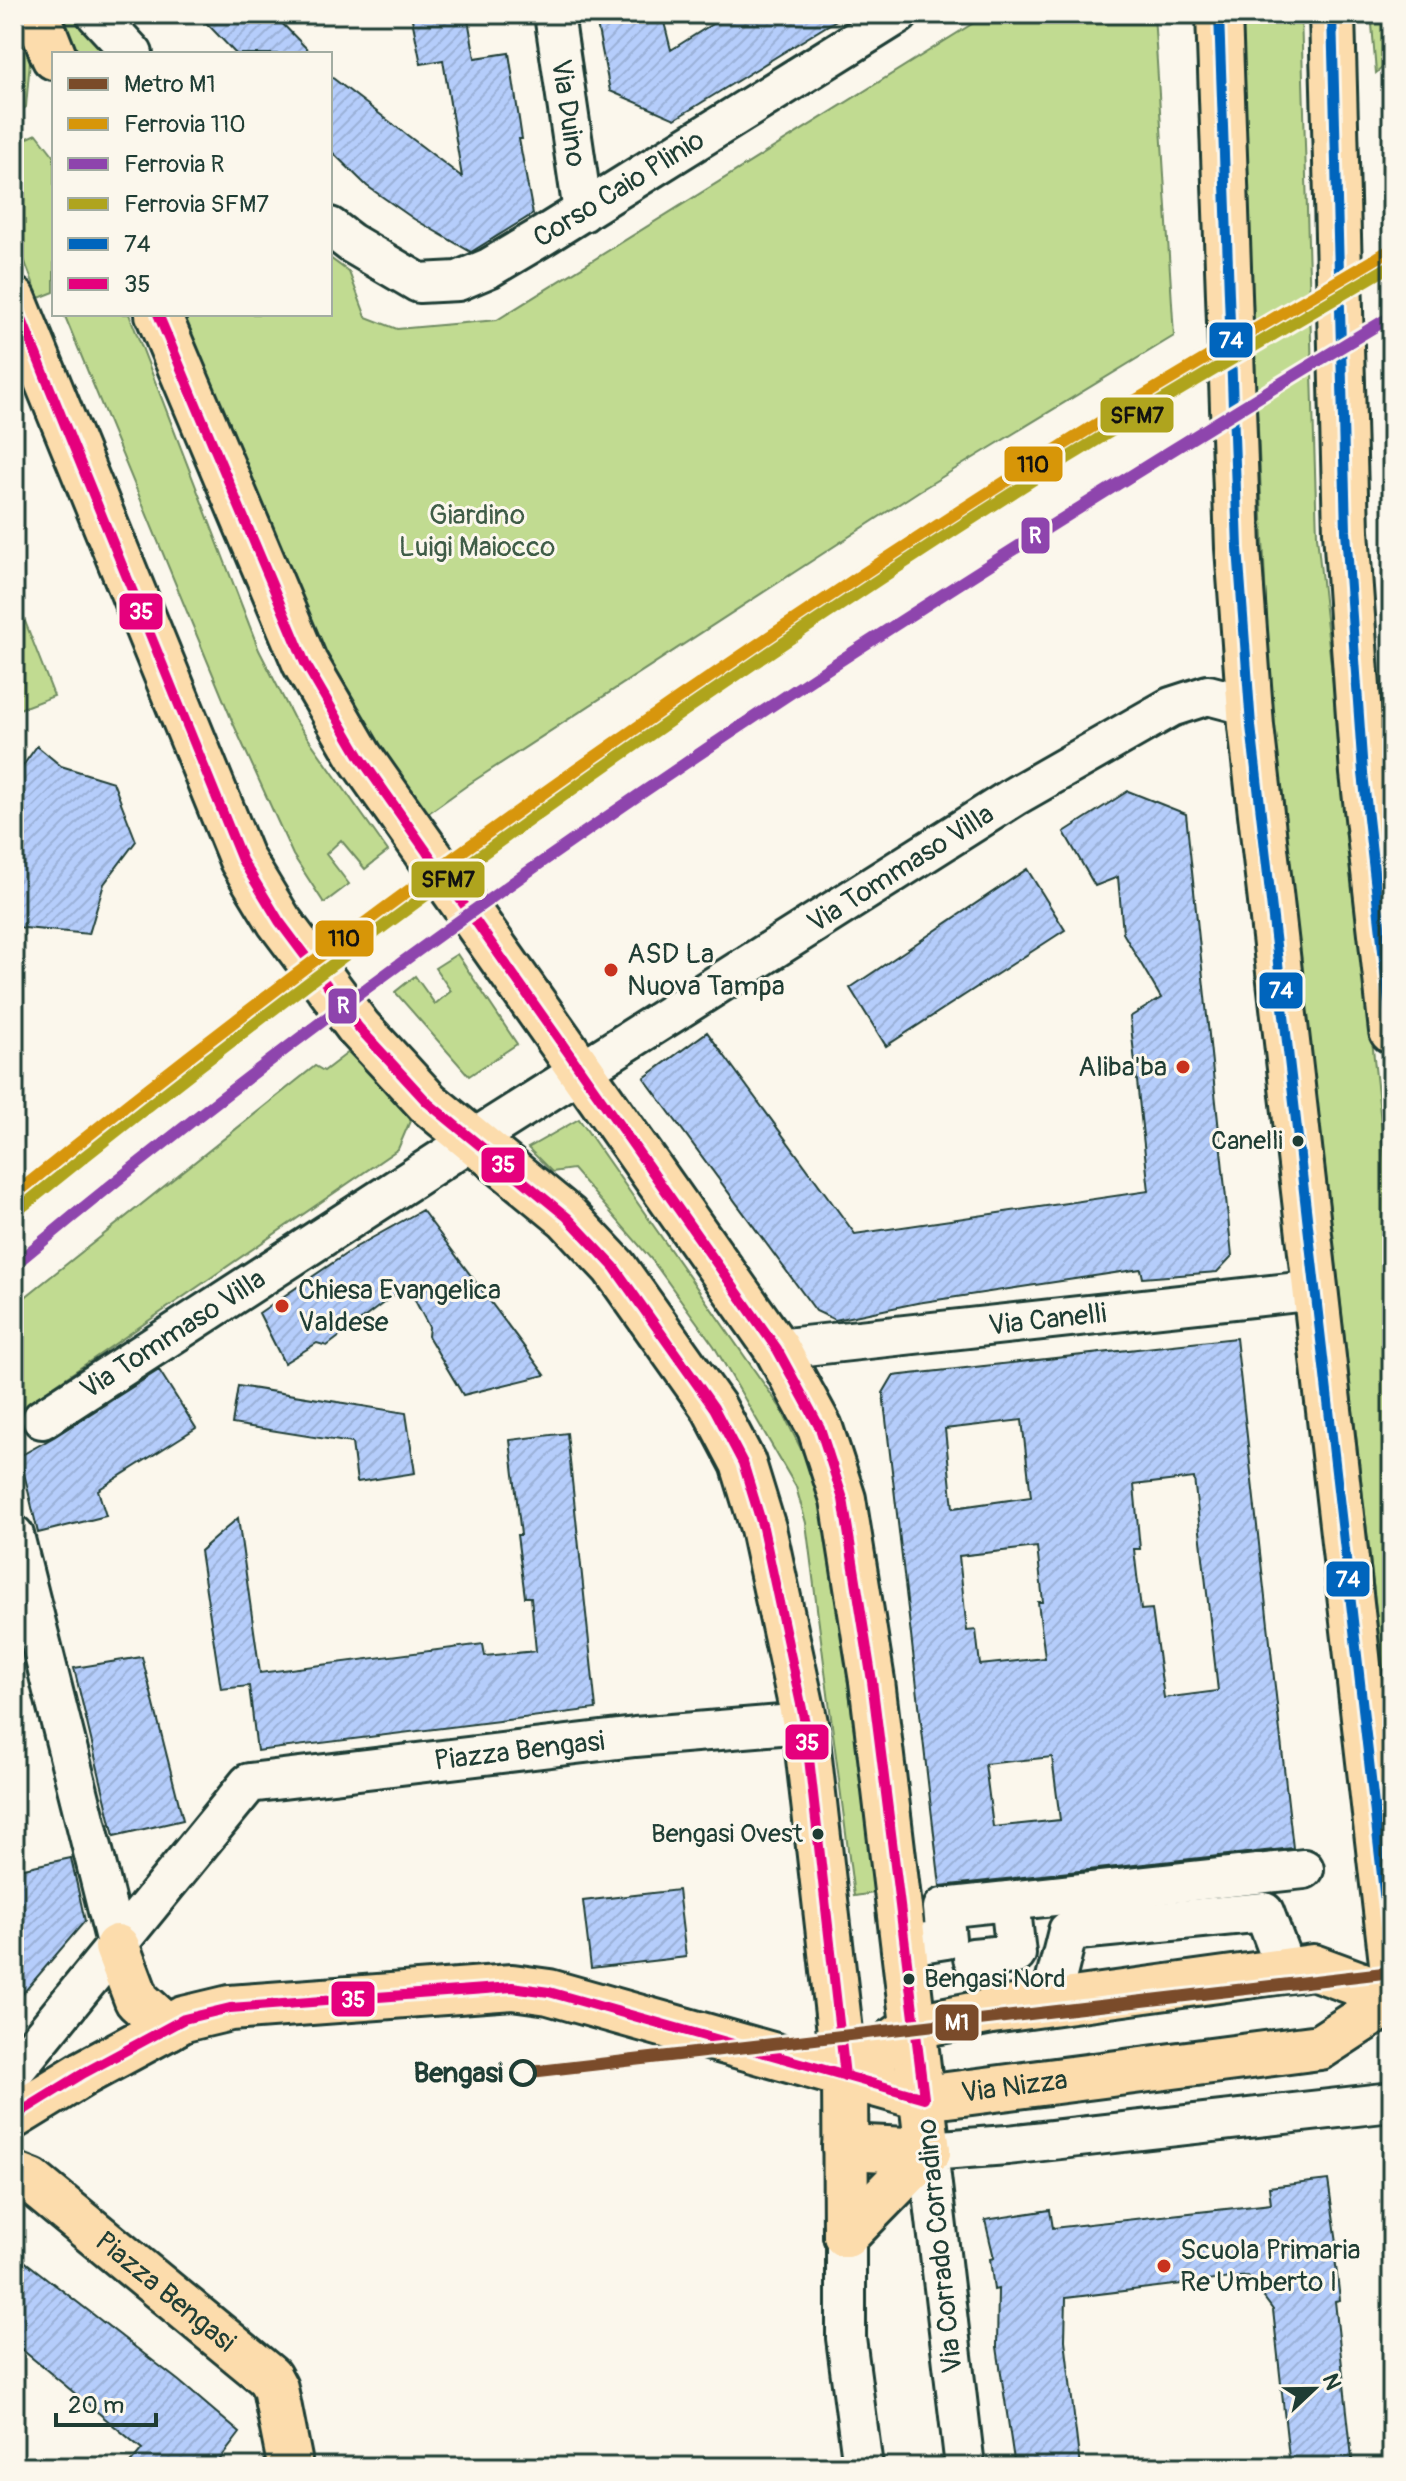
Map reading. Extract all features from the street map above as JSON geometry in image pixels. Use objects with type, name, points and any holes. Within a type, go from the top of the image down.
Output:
[{"type":"main road","points":[[37,14],[52,52]]},
{"type":"main road","points":[[1219,14],[1238,548],[1250,706],[1316,1290],[1386,1866],[1392,1963]]},
{"type":"main road","points":[[1332,14],[1346,531],[1363,773],[1392,1031]]},
{"type":"main road","points":[[14,300],[242,860],[279,921],[359,1028],[428,1103],[567,1217],[614,1267],[714,1408],[743,1463],[763,1528],[805,1723],[845,2076],[846,2235]]},
{"type":"main road","points":[[159,316],[305,663],[360,757],[777,1349],[820,1428],[843,1499],[872,1681],[915,2026]]},
{"type":"main road","points":[[117,1947],[137,2000],[168,2028]]},
{"type":"main road","name":"Via Nizza","points":[[845,2076],[915,2026],[1050,2003],[1313,1967],[1392,1998]]},
{"type":"main road","points":[[14,2116],[84,2073],[184,2019],[230,2008],[512,1987],[549,1992],[845,2076]]},
{"type":"main road","name":"Via Nizza","points":[[845,2076],[924,2098],[1320,2047],[1392,1998]]},
{"type":"main road","name":"Via Corrado Corradino","points":[[915,2026],[928,2151]]},
{"type":"main road","points":[[845,2147],[928,2151]]},
{"type":"main road","points":[[846,2235],[928,2151]]},
{"type":"main road","name":"Piazza Bengasi","points":[[23,2178],[269,2377],[275,2388],[288,2464]]},
{"type":"street","points":[[96,14],[131,52]]},
{"type":"street","name":"Via Duino","points":[[554,14],[583,212]]},
{"type":"street","name":"Corso Caio Plinio","points":[[332,229],[419,283],[458,281],[489,268],[583,212],[858,26],[899,14]]},
{"type":"street","name":"Via Tommaso Villa","points":[[42,1419],[472,1140],[1015,796],[1171,707],[1208,695],[1250,706]]},
{"type":"street","name":"Via Canelli","points":[[777,1349],[1316,1290]]},
{"type":"street","points":[[14,1535],[117,1947]]},
{"type":"street","name":"Piazza Bengasi","points":[[14,2071],[249,1783],[635,1737],[805,1723]]},
{"type":"street","points":[[927,1942],[946,1939],[943,1908],[1304,1869]]},
{"type":"street","points":[[973,1958],[1016,1954],[1010,1901]]},
{"type":"street","points":[[1050,2003],[1068,1931],[1264,1912],[1286,1971]]},
{"type":"street","name":"Via Nizza","points":[[928,2151],[1220,2123],[1392,2102]]},
{"type":"street","name":"Via Corrado Corradino","points":[[928,2151],[965,2467]]},
{"type":"street","points":[[846,2235],[846,2338],[863,2467]]},
{"type":"green space","points":[[37,14],[76,14],[104,52],[53,52]]},
{"type":"green space","name":"Giardino Luigi Maiocco","points":[[988,14],[1154,14],[1174,336],[919,491],[469,784],[409,827],[159,316],[332,316],[332,259],[349,272],[366,317],[397,329],[497,320]]},
{"type":"green space","points":[[1239,14],[1301,14],[1317,536],[1392,1223],[1392,1748],[1270,691]]},
{"type":"green space","points":[[1374,14],[1392,14],[1392,60],[1376,73],[1372,24]]},
{"type":"green space","points":[[14,15],[30,60],[26,107],[14,116],[14,56],[20,59],[14,43]]},
{"type":"green space","points":[[37,134],[52,153],[52,293],[39,298],[14,234],[14,141]]},
{"type":"green space","points":[[65,316],[130,316],[259,650],[293,717],[388,851],[365,869],[341,840],[326,854],[349,884],[324,903],[293,855],[233,723]]},
{"type":"green space","points":[[21,611],[54,696],[14,711],[14,614]]},
{"type":"green space","points":[[457,954],[517,1044],[469,1076],[395,992],[415,976],[435,1004],[451,991],[435,968]]},
{"type":"green space","points":[[354,1048],[413,1114],[398,1149],[16,1412],[14,1306],[315,1066],[324,1071]]},
{"type":"green space","points":[[579,1119],[780,1407],[811,1469],[827,1519],[875,1893],[854,1896],[806,1523],[796,1487],[714,1346],[652,1260],[573,1169],[552,1172],[528,1148]]},
{"type":"building","points":[[198,14],[273,14],[310,52],[234,52]]},
{"type":"building","points":[[411,14],[467,14],[475,58],[509,53],[522,139],[519,139],[533,214],[471,252],[414,219],[367,186],[332,152],[332,78],[462,177],[443,60],[421,64]]},
{"type":"building","points":[[595,14],[662,14],[671,50],[728,14],[846,14],[675,119],[610,91]]},
{"type":"building","points":[[37,746],[61,766],[113,782],[136,841],[104,884],[89,934],[14,927],[14,778]]},
{"type":"building","points":[[1128,791],[1186,814],[1232,1256],[1217,1272],[1143,1278],[1141,1269],[917,1303],[835,1320],[816,1311],[644,1078],[707,1032],[855,1234],[1149,1191],[1130,1017],[1161,998],[1123,933],[1118,877],[1095,886],[1064,832]]},
{"type":"building","points":[[1027,869],[1065,930],[886,1046],[850,988]]},
{"type":"building","points":[[422,1210],[545,1375],[463,1395],[428,1336],[429,1327],[407,1285],[327,1346],[317,1343],[284,1363],[259,1313],[356,1247]]},
{"type":"building","points":[[1236,1338],[1293,1848],[940,1886],[883,1393],[893,1376]],"holes":[[[1022,1420],[1031,1497],[953,1508],[945,1429]],[[1194,1478],[1218,1691],[1164,1698],[1152,1609],[1141,1610],[1134,1549],[1140,1549],[1134,1485]],[[1037,1547],[1043,1602],[1038,1602],[1045,1658],[980,1665],[976,1630],[967,1631],[959,1556]],[[1052,1757],[1060,1820],[993,1827],[985,1764]]]},
{"type":"building","points":[[159,1370],[196,1428],[98,1490],[106,1516],[38,1533],[20,1456]]},
{"type":"building","points":[[238,1386],[406,1413],[415,1473],[357,1482],[352,1443],[232,1424]]},
{"type":"building","points":[[567,1433],[596,1709],[257,1751],[249,1686],[221,1689],[200,1551],[238,1518],[260,1673],[483,1644],[485,1656],[536,1651],[531,1597],[525,1597],[517,1535],[521,1535],[510,1440]]},
{"type":"building","points":[[142,1657],[183,1820],[114,1836],[74,1668]]},
{"type":"building","points":[[71,1858],[85,1921],[14,2004],[14,1870]]},
{"type":"building","points":[[678,1890],[686,1957],[591,1968],[583,1901]]},
{"type":"building","name":"Scuola Primaria Re Umberto I","points":[[1328,2180],[1338,2249],[1334,2249],[1340,2300],[1335,2301],[1353,2467],[1290,2467],[1273,2310],[1248,2276],[1066,2298],[1065,2340],[1080,2467],[1015,2467],[997,2347],[998,2289],[994,2290],[990,2259],[994,2258],[985,2220],[1050,2210],[1053,2228],[1271,2204],[1269,2187]]},
{"type":"building","points":[[14,2253],[179,2381],[240,2433],[214,2467],[127,2467],[142,2449],[14,2343]]},
{"type":"metro line","name":"M1","points":[[522,2073],[1392,1972]]},
{"type":"rail line","name":"110","points":[[14,1195],[267,996],[657,713],[1060,447],[1392,249]]},
{"type":"rail line","name":"SFM7","points":[[23,1206],[276,1007],[666,723],[1069,457],[1392,265]]},
{"type":"rail line","name":"R","points":[[14,1265],[177,1133],[343,1006],[512,883],[859,648],[1392,316]]},
{"type":"transit line","name":"74","points":[[1219,14],[1238,548],[1251,726],[1392,1963]]},
{"type":"transit line","name":"74","points":[[1332,14],[1346,531],[1363,773],[1392,1031]]},
{"type":"transit line","name":"35","points":[[14,300],[242,860],[279,921],[359,1028],[428,1103],[567,1217],[614,1267],[714,1408],[743,1463],[763,1528],[805,1723],[845,2076]]},
{"type":"transit line","name":"35","points":[[14,2116],[84,2073],[184,2019],[230,2008],[512,1987],[549,1992],[924,2098],[872,1681],[843,1499],[820,1428],[777,1349],[360,757],[305,663],[159,316]]},
{"type":"place","name":"ASD La Nuova Tampa","points":[[611,970]]},
{"type":"place","name":"Aliba'ba","points":[[1183,1067]]},
{"type":"place","name":"Canelli","points":[[1298,1141]]},
{"type":"place","name":"Chiesa Evangelica Valdese","points":[[282,1306]]},
{"type":"place","name":"Bengasi Ovest","points":[[818,1834]]},
{"type":"place","name":"Bengasi Nord","points":[[909,1979]]},
{"type":"place","name":"Bengasi","points":[[523,2073]]},
{"type":"place","name":"Scuola Primaria Re Umberto I","points":[[1164,2266]]}]
